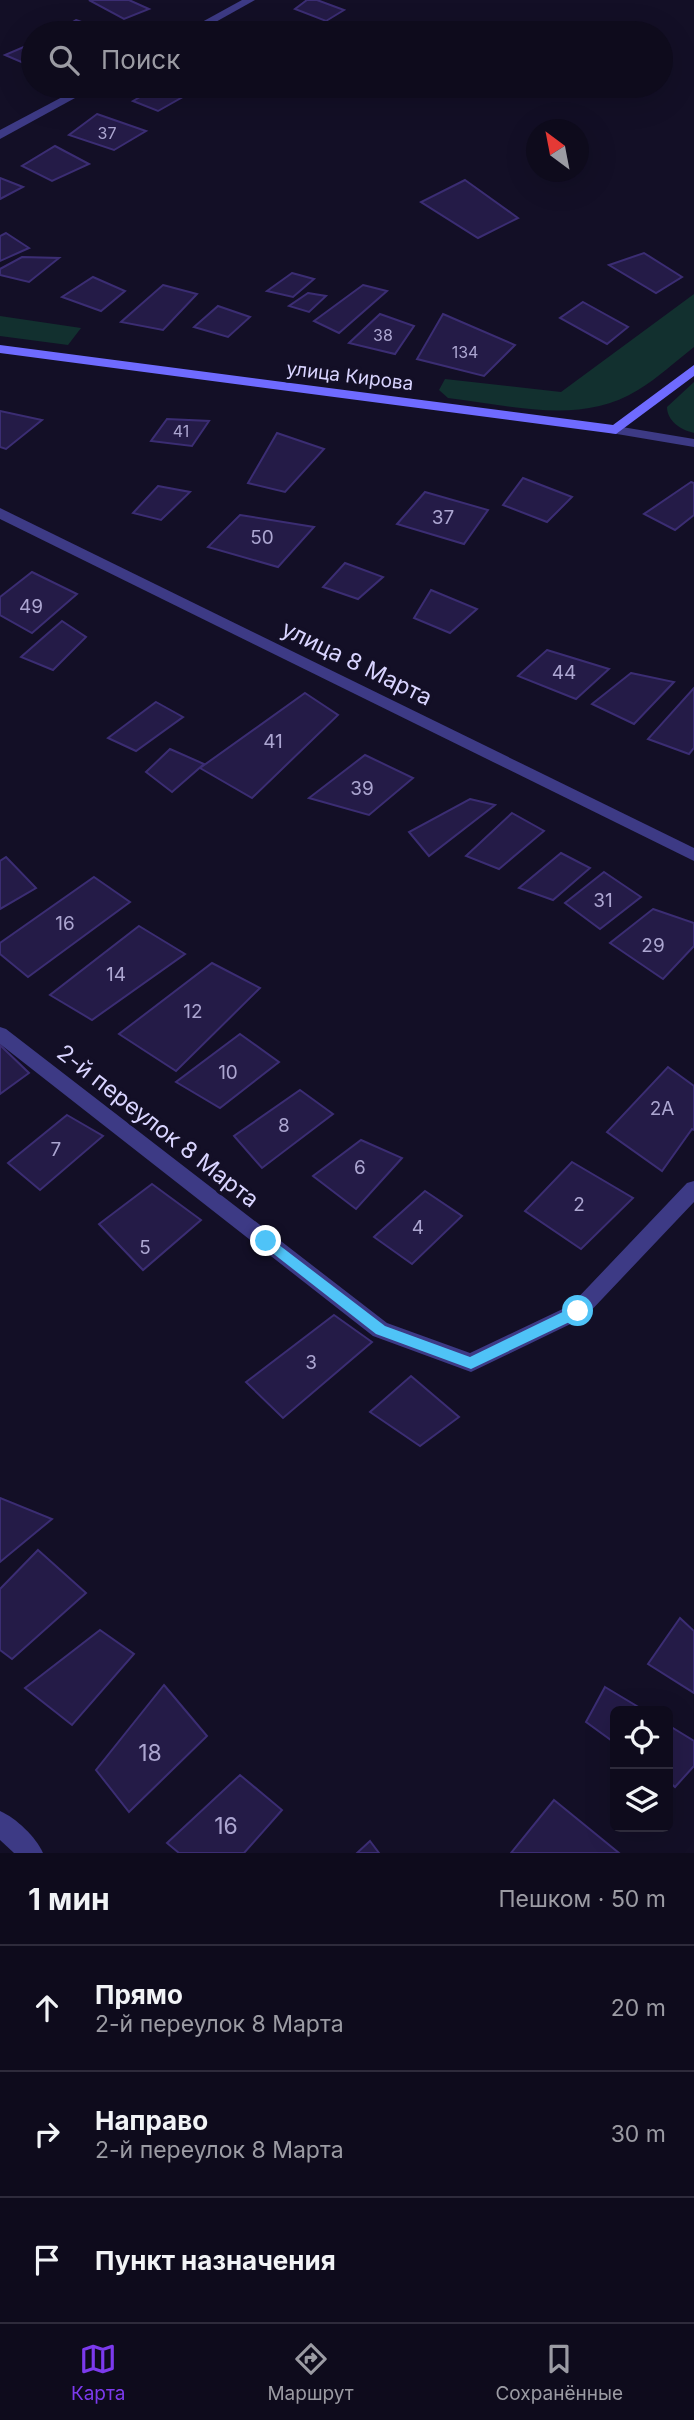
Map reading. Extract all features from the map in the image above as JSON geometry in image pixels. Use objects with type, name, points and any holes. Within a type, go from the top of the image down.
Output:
[{"type":"main road","name":"улица Кирова","points":[[0,349],[616,430]]},
{"type":"main road","points":[[616,430],[694,369]]},
{"type":"street","points":[[211,21],[250,0]]},
{"type":"street","points":[[0,135],[69,98]]},
{"type":"street","name":"улица Кирова","points":[[616,430],[694,443]]},
{"type":"street","name":"улица 8 Марта","points":[[0,513],[694,855]]},
{"type":"street","name":"2-й переулок 8 Марта","points":[[0,1034],[380,1330],[471,1363],[578,1311],[694,1189]]},
{"type":"street","points":[[0,1823],[31,1853]]},
{"type":"green space","points":[[694,294],[694,347],[660,375],[616,401],[593,407],[545,410],[448,398],[439,390],[445,379],[561,392]]},
{"type":"green space","points":[[0,316],[81,328],[68,345],[0,336]]},
{"type":"green space","points":[[694,382],[694,433],[676,424],[669,417],[667,407]]},
{"type":"building","points":[[89,0],[129,0],[149,9],[124,19]]},
{"type":"building","points":[[307,0],[317,0],[344,10],[326,21],[295,9]]},
{"type":"building","points":[[21,48],[21,62],[5,55]]},
{"type":"building","points":[[138,98],[181,98],[158,111],[133,101]]},
{"type":"building","points":[[97,114],[146,131],[114,150],[69,135]]},
{"type":"building","points":[[55,146],[89,164],[52,181],[22,166]]},
{"type":"building","points":[[0,178],[23,187],[0,199]]},
{"type":"building","points":[[465,180],[518,218],[478,238],[421,202]]},
{"type":"building","points":[[6,233],[29,248],[0,261],[0,236]]},
{"type":"building","points":[[644,253],[682,277],[656,293],[609,265]]},
{"type":"building","points":[[22,257],[59,258],[29,282],[0,275],[0,269]]},
{"type":"building","points":[[292,273],[314,279],[293,297],[267,291]]},
{"type":"building","points":[[93,277],[125,291],[101,311],[62,297]]},
{"type":"building","points":[[163,285],[197,294],[163,330],[121,322]]},
{"type":"building","points":[[363,285],[387,291],[339,333],[314,321]]},
{"type":"building","points":[[308,293],[326,296],[309,312],[289,306]]},
{"type":"building","points":[[583,302],[628,327],[607,344],[560,318]]},
{"type":"building","points":[[218,306],[250,317],[228,337],[194,327]]},
{"type":"building","points":[[380,314],[414,326],[395,354],[349,343]]},
{"type":"building","points":[[443,314],[515,345],[484,376],[417,359]]},
{"type":"building","points":[[0,411],[42,420],[6,449],[0,447]]},
{"type":"building","points":[[167,419],[209,421],[192,446],[151,441]]},
{"type":"building","points":[[277,433],[324,449],[285,492],[248,483]]},
{"type":"building","points":[[523,478],[572,497],[547,522],[503,505]]},
{"type":"building","points":[[691,482],[694,483],[694,515],[675,530],[644,514]]},
{"type":"building","points":[[158,486],[190,492],[161,520],[133,513]]},
{"type":"building","points":[[425,492],[488,510],[464,544],[397,524]]},
{"type":"building","points":[[240,515],[314,527],[278,567],[208,547]]},
{"type":"building","points":[[345,563],[383,577],[358,599],[323,587]]},
{"type":"building","points":[[32,572],[77,594],[32,633],[0,615],[0,597]]},
{"type":"building","points":[[431,590],[477,609],[450,633],[414,618]]},
{"type":"building","points":[[62,621],[86,637],[53,670],[21,657]]},
{"type":"building","points":[[547,650],[609,669],[576,699],[518,676]]},
{"type":"building","points":[[631,673],[674,682],[634,724],[592,704]]},
{"type":"building","points":[[694,688],[694,748],[689,754],[648,739]]},
{"type":"building","points":[[305,693],[338,715],[252,798],[200,768]]},
{"type":"building","points":[[156,702],[183,717],[136,751],[108,738]]},
{"type":"building","points":[[170,749],[204,764],[172,792],[146,772]]},
{"type":"building","points":[[365,755],[413,778],[369,815],[309,798]]},
{"type":"building","points":[[470,799],[495,805],[429,856],[409,832]]},
{"type":"building","points":[[512,813],[544,831],[499,869],[466,856]]},
{"type":"building","points":[[561,853],[590,868],[553,900],[519,888]]},
{"type":"building","points":[[6,857],[36,888],[0,909],[0,861]]},
{"type":"building","points":[[604,872],[641,897],[600,929],[565,903]]},
{"type":"building","points":[[94,877],[130,902],[28,977],[0,954],[0,943]]},
{"type":"building","points":[[653,909],[694,923],[694,946],[663,979],[610,943]]},
{"type":"building","points":[[139,926],[185,954],[92,1020],[50,995]]},
{"type":"building","points":[[212,963],[260,988],[176,1071],[119,1034]]},
{"type":"building","points":[[240,1034],[279,1062],[220,1108],[176,1082]]},
{"type":"building","points":[[0,1045],[29,1073],[0,1094]]},
{"type":"building","points":[[668,1067],[694,1086],[694,1130],[692,1129],[662,1171],[607,1132]]},
{"type":"building","points":[[300,1090],[333,1114],[262,1168],[234,1136]]},
{"type":"building","points":[[67,1115],[103,1136],[40,1190],[8,1163]]},
{"type":"building","points":[[361,1140],[402,1158],[356,1209],[313,1176]]},
{"type":"building","points":[[572,1162],[633,1198],[581,1249],[525,1211]]},
{"type":"building","points":[[152,1184],[201,1220],[143,1270],[99,1224]]},
{"type":"building","points":[[425,1191],[462,1216],[412,1264],[374,1237]]},
{"type":"building","points":[[334,1315],[372,1342],[283,1418],[246,1382]]},
{"type":"building","points":[[411,1376],[459,1417],[420,1446],[370,1412]]},
{"type":"building","points":[[0,1498],[52,1519],[0,1562]]},
{"type":"building","points":[[38,1550],[86,1593],[12,1659],[0,1650],[0,1589]]},
{"type":"building","points":[[680,1618],[694,1631],[694,1693],[648,1664]]},
{"type":"building","points":[[100,1630],[134,1654],[72,1725],[25,1688]]},
{"type":"building","points":[[164,1685],[207,1736],[129,1812],[96,1770]]},
{"type":"building","points":[[605,1687],[637,1706],[610,1706],[610,1739],[586,1722]]},
{"type":"building","points":[[673,1728],[694,1741],[694,1766],[675,1787]]},
{"type":"building","points":[[240,1775],[282,1810],[244,1853],[179,1853],[167,1843]]},
{"type":"building","points":[[554,1800],[619,1853],[511,1853]]},
{"type":"building","points":[[370,1841],[379,1853],[357,1853]]},
{"type":"route","points":[[266,1241],[380,1330],[471,1363],[578,1311]]}]
